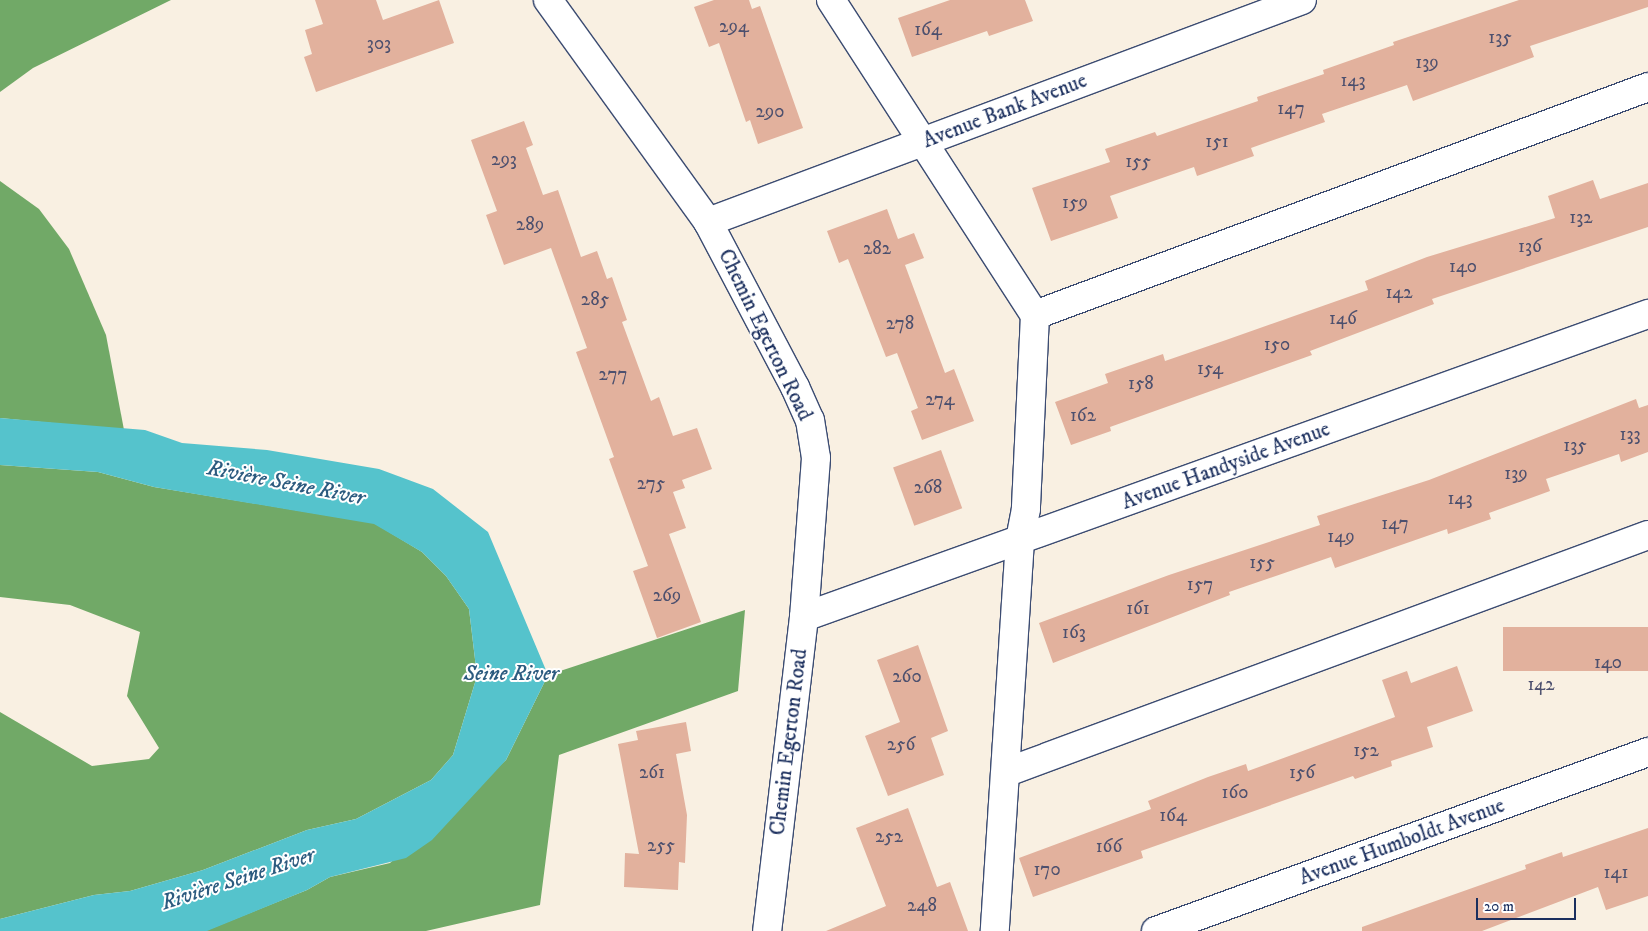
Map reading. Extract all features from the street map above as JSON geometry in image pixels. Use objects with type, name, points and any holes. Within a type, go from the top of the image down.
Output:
[{"type":"street","name":"Chemin Egerton Road","points":[[548,0],[708,222],[795,387],[810,420],[816,458],[804,617],[767,931]]},
{"type":"street","points":[[831,0],[1035,316],[1026,509],[1020,540],[1007,772],[995,931]]},
{"type":"street","name":"Avenue Bank Avenue","points":[[708,222],[1302,0]]},
{"type":"street","points":[[1035,316],[1648,87]]},
{"type":"street","name":"Avenue Handyside Avenue","points":[[804,617],[1648,314]]},
{"type":"street","points":[[1007,772],[1648,535]]},
{"type":"street","name":"Avenue Humboldt Avenue","points":[[1156,931],[1648,752]]},
{"type":"green space","points":[[0,0],[171,0],[33,68],[0,92]]},
{"type":"green space","points":[[0,181],[39,209],[69,249],[106,335],[124,430],[0,418]]},
{"type":"green space","points":[[0,465],[98,472],[154,487],[374,523],[422,552],[446,576],[469,609],[477,676],[453,755],[431,780],[356,819],[307,830],[203,870],[130,891],[94,895],[0,919],[0,712],[92,766],[149,759],[159,748],[127,696],[140,632],[70,605],[0,597]]},
{"type":"green space","points":[[745,610],[738,691],[559,755],[540,905],[426,931],[205,931],[307,890],[330,877],[390,863],[506,760],[548,675]]},
{"type":"water","name":"Seine River","points":[[0,418],[145,430],[182,443],[267,450],[379,469],[433,489],[488,532],[548,675],[506,760],[432,840],[406,858],[330,877],[307,890],[207,931],[0,931],[0,919],[94,895],[130,891],[203,870],[307,830],[356,819],[431,780],[453,755],[477,676],[469,609],[446,576],[422,552],[374,524],[154,487],[98,472],[0,465]]},
{"type":"building","points":[[315,0],[376,0],[383,20],[439,0],[454,43],[316,92],[304,57],[312,54],[305,30],[323,24]]},
{"type":"building","points":[[714,0],[749,0],[752,9],[760,6],[803,128],[758,144],[750,120],[746,122],[719,43],[709,47],[694,7]]},
{"type":"building","points":[[950,0],[1025,0],[1033,21],[989,36],[987,31],[912,57],[898,18]]},
{"type":"building","points":[[1519,0],[1648,0],[1648,7],[1530,46],[1534,57],[1413,101],[1407,85],[1322,114],[1325,122],[1251,148],[1254,156],[1197,176],[1194,167],[1110,196],[1118,218],[1051,241],[1032,188],[1110,162],[1105,149],[1155,132],[1157,136],[1258,101],[1257,97],[1324,74],[1323,70],[1394,45],[1393,42]]},
{"type":"building","points":[[524,121],[533,145],[526,148],[543,195],[558,190],[581,257],[597,251],[607,279],[612,277],[627,320],[622,322],[651,401],[659,397],[673,436],[697,428],[712,469],[682,480],[685,488],[673,492],[686,528],[669,534],[701,622],[657,638],[633,571],[648,566],[609,459],[614,457],[576,352],[587,348],[551,248],[504,265],[486,215],[497,211],[471,140]]},
{"type":"building","points":[[1593,180],[1600,199],[1648,183],[1648,227],[1432,299],[1434,304],[1310,351],[1312,355],[1110,427],[1111,431],[1071,445],[1055,402],[1108,383],[1105,374],[1163,354],[1165,361],[1226,340],[1368,290],[1365,281],[1427,257],[1555,218],[1548,196]]},
{"type":"building","points":[[887,209],[898,239],[914,233],[924,258],[905,265],[945,373],[954,369],[974,421],[922,440],[911,411],[918,408],[897,353],[886,357],[848,259],[839,263],[827,231]]},
{"type":"building","points":[[1636,399],[1639,408],[1648,405],[1648,452],[1621,462],[1619,454],[1546,479],[1550,491],[1489,513],[1491,519],[1448,534],[1447,529],[1335,568],[1331,557],[1229,592],[1230,595],[1053,663],[1039,623],[1169,575],[1320,525],[1317,516],[1429,480]]},
{"type":"building","points":[[941,450],[962,508],[914,526],[893,467]]},
{"type":"building","points":[[1503,627],[1648,627],[1648,671],[1503,671]]},
{"type":"building","points":[[918,645],[948,731],[931,738],[944,775],[888,796],[865,736],[900,722],[877,660]]},
{"type":"building","points":[[1457,666],[1473,711],[1427,727],[1433,747],[1391,761],[1392,766],[1355,779],[1353,776],[1141,851],[1143,858],[1033,897],[1019,858],[1151,809],[1148,801],[1208,777],[1246,764],[1248,771],[1395,717],[1382,680],[1407,671],[1411,683]]},
{"type":"building","points":[[686,722],[691,751],[676,754],[687,815],[685,863],[679,862],[678,890],[624,887],[625,853],[639,854],[618,744],[638,740],[636,731]]},
{"type":"building","points":[[908,808],[937,887],[950,882],[968,931],[826,931],[886,906],[856,828]]},
{"type":"building","points":[[1648,828],[1648,896],[1606,910],[1598,887],[1482,931],[1362,931],[1362,927],[1526,869],[1525,865],[1562,852],[1563,857]]},
{"type":"water label","name":"Rivière Seine River","points":[[286,483]]},
{"type":"water label","name":"Rivière Seine River","points":[[238,879]]}]
